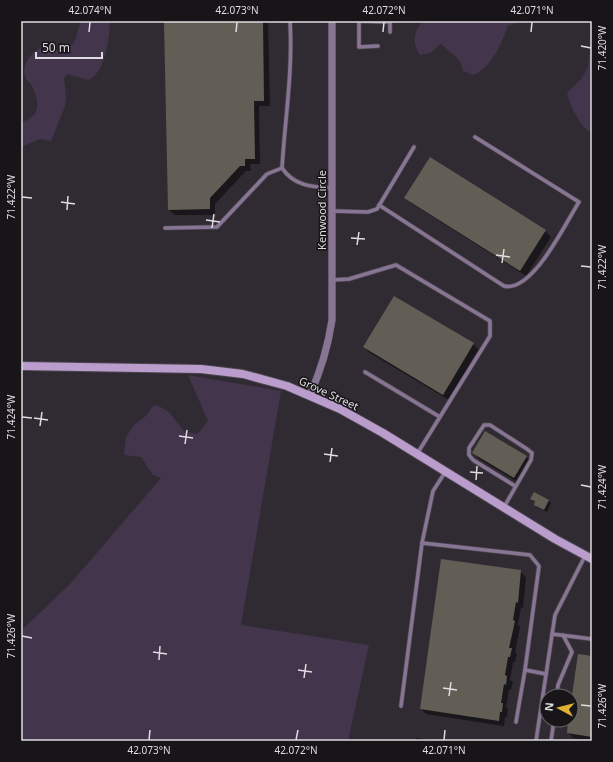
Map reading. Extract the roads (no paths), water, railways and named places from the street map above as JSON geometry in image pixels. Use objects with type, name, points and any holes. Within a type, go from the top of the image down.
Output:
[{"type":"main road","name":"Grove Street","points":[[21,366],[209,369],[260,378],[287,386],[340,409],[588,557]]},
{"type":"street","name":"Kenwood Circle","points":[[310,395],[321,370],[328,345],[332,320],[332,21]]},
{"type":"lane","points":[[290,21],[291,75],[285,119],[282,168],[290,177],[302,185],[332,188]]},
{"type":"lane","points":[[378,46],[359,47],[359,21],[390,22],[390,32]]},
{"type":"lane","points":[[379,206],[504,286],[514,286],[529,278],[540,266],[579,202],[475,137]]},
{"type":"lane","points":[[332,211],[373,211],[379,206],[414,147]]},
{"type":"lane","points":[[165,228],[217,227],[267,174],[282,168]]},
{"type":"lane","points":[[331,280],[349,279],[396,265],[490,321],[490,336],[417,454]]},
{"type":"lane","points":[[365,372],[440,417]]},
{"type":"lane","points":[[504,507],[531,460],[532,453],[527,448],[490,425],[484,424],[469,448],[469,455],[473,460],[516,486]]},
{"type":"lane","points":[[401,706],[422,543],[433,491],[446,471]]},
{"type":"lane","points":[[422,543],[530,555],[539,566],[525,670],[516,722]]},
{"type":"lane","points":[[536,741],[555,614],[588,557]]},
{"type":"lane","points":[[552,634],[592,639]]},
{"type":"lane","points":[[558,688],[572,652],[563,635]]},
{"type":"lane","points":[[525,670],[546,674]]},
{"type":"lane","points":[[551,741],[553,728]]}]
